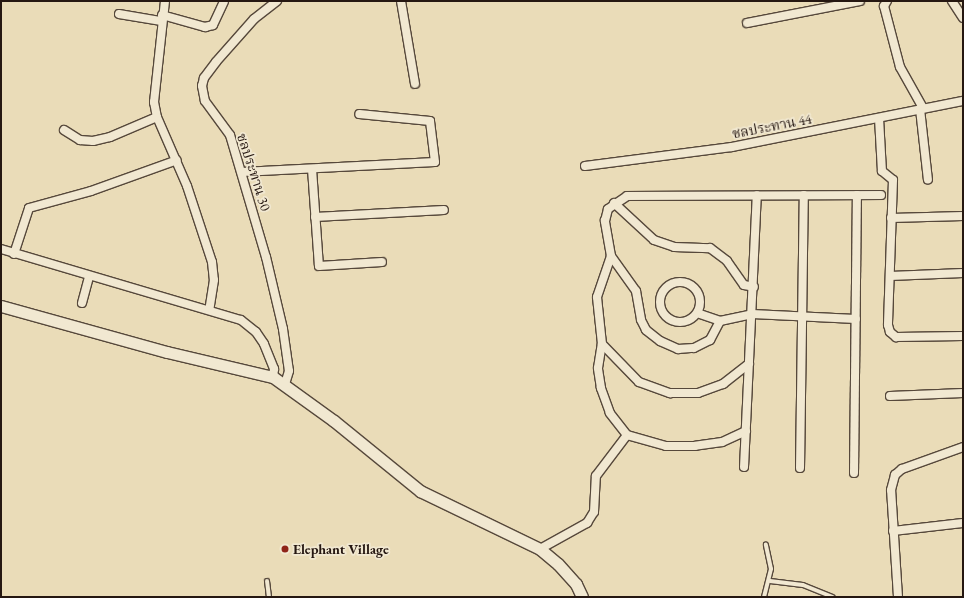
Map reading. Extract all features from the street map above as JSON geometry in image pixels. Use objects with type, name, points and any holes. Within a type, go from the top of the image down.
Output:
[{"type":"street","points":[[165,1],[154,102],[157,117],[177,160],[212,262],[214,280],[210,310]]},
{"type":"street","points":[[119,14],[162,18],[209,26],[216,24],[224,1]]},
{"type":"street","name":"ชลประทาน 30","points":[[277,1],[254,19],[216,62],[204,78],[202,86],[205,101],[230,135],[242,172],[283,329],[289,371],[285,384]]},
{"type":"street","points":[[401,1],[415,84]]},
{"type":"street","points":[[747,23],[860,1]]},
{"type":"street","points":[[887,1],[884,6],[900,67],[922,109],[928,180]]},
{"type":"street","points":[[952,1],[963,18]]},
{"type":"street","name":"ชลประทาน 44","points":[[585,166],[732,147],[963,101]]},
{"type":"street","points":[[242,172],[435,162],[430,121],[359,114]]},
{"type":"street","points":[[64,130],[80,140],[93,141],[110,138],[157,117]]},
{"type":"street","points":[[879,118],[882,172],[893,180],[890,218],[888,325],[890,332],[896,337],[963,336]]},
{"type":"street","points":[[14,254],[29,208],[91,191],[177,160]]},
{"type":"street","points":[[312,169],[319,266],[382,262]]},
{"type":"street","points":[[744,467],[754,287],[757,195]]},
{"type":"street","points":[[800,468],[804,195]]},
{"type":"street","points":[[854,473],[857,195]]},
{"type":"street","points":[[720,321],[710,340],[694,348],[678,349],[660,341],[646,330],[640,320],[636,291],[611,256],[605,220],[608,209],[614,203],[627,196],[881,195]]},
{"type":"street","points":[[614,203],[654,240],[674,247],[710,248],[727,261],[744,285],[754,287]]},
{"type":"street","points":[[315,217],[444,210]]},
{"type":"street","points":[[890,218],[963,216]]},
{"type":"street","points":[[1,249],[241,320],[256,332],[270,358],[273,377]]},
{"type":"street","points":[[611,256],[597,297],[602,344],[598,368],[601,388],[610,413],[627,435],[666,446],[696,446],[722,442],[746,431]]},
{"type":"street","points":[[890,276],[963,273]]},
{"type":"street","points":[[82,303],[89,276]]},
{"type":"street","points":[[680,282],[692,285],[700,296],[697,313],[686,321],[670,320],[662,310],[660,303],[663,292],[673,283],[680,282]]},
{"type":"street","points":[[1,306],[167,352],[273,377],[285,384],[420,491],[540,549],[558,564],[576,584],[582,597]]},
{"type":"street","points":[[697,313],[720,321],[752,314],[856,319]]},
{"type":"street","points":[[602,344],[639,382],[670,393],[698,394],[723,384],[749,364]]},
{"type":"street","points":[[890,396],[963,393]]},
{"type":"street","points":[[540,549],[587,523],[594,512],[596,476],[627,435]]},
{"type":"street","points":[[898,597],[891,490],[894,475],[902,469],[963,447]]},
{"type":"street","points":[[894,531],[963,523]]},
{"type":"lane","points":[[764,597],[770,581],[771,569],[766,545]]},
{"type":"lane","points":[[267,581],[269,597]]},
{"type":"lane","points":[[770,581],[803,585],[833,597]]},
{"type":"place","name":"Elephant Village","points":[[285,549]]}]
